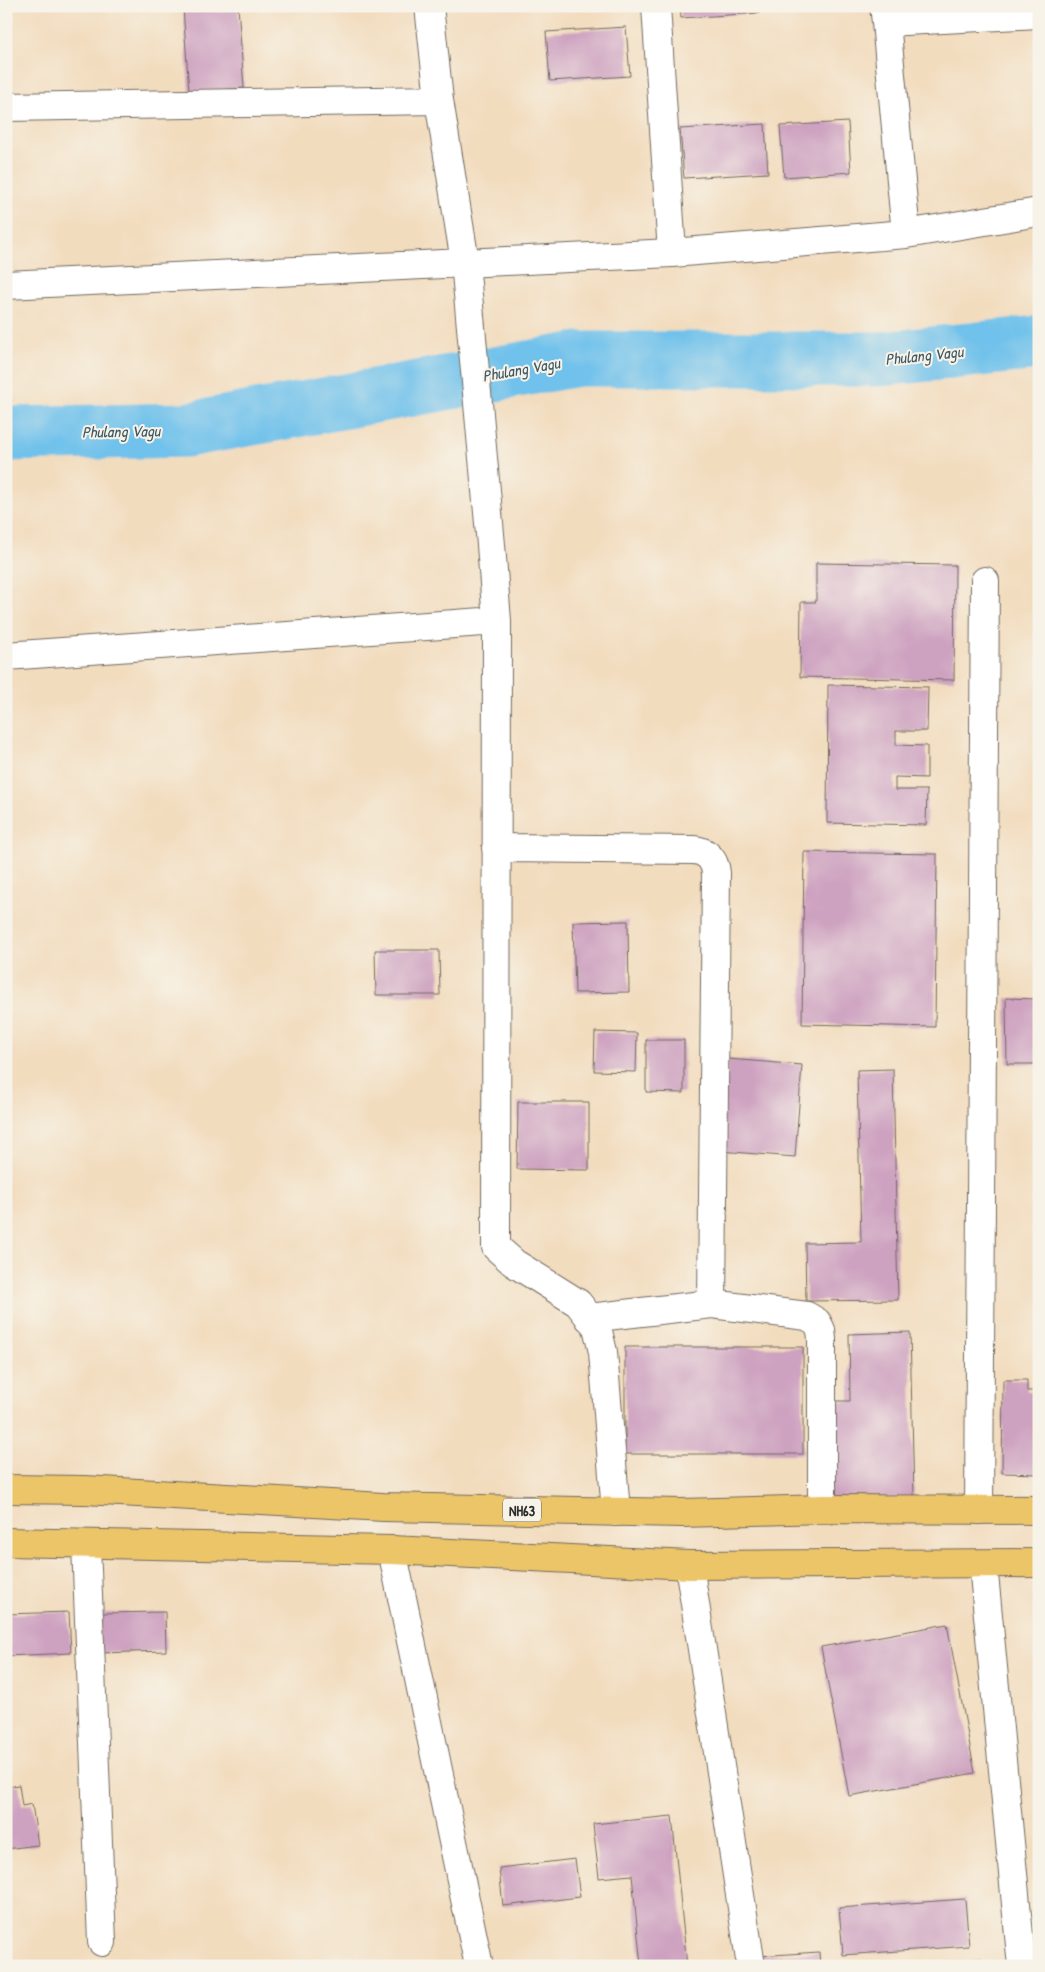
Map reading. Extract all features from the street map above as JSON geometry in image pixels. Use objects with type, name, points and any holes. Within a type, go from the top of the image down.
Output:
[{"type":"highway","name":"NH63","points":[[6,1489],[85,1490],[383,1507],[616,1512],[682,1513],[822,1509],[1039,1510]]},
{"type":"highway","points":[[6,1542],[392,1550],[689,1565],[1039,1563]]},
{"type":"street","points":[[429,6],[439,100],[465,262],[492,546],[497,621],[496,1247],[514,1263],[578,1303],[597,1327],[603,1352],[616,1512]]},
{"type":"street","points":[[656,6],[672,253]]},
{"type":"street","points":[[906,234],[885,14],[1039,14]]},
{"type":"street","points":[[6,107],[439,100]]},
{"type":"street","points":[[6,285],[672,253],[906,234],[1039,212]]},
{"type":"street","points":[[979,1510],[985,581]]},
{"type":"street","points":[[6,656],[497,621]]},
{"type":"street","points":[[496,848],[694,850],[706,853],[712,859],[716,873],[712,1304]]},
{"type":"street","points":[[589,1318],[712,1304],[799,1314],[817,1322],[821,1330],[822,1339],[822,1509]]},
{"type":"street","points":[[86,1545],[102,1942]]},
{"type":"street","points":[[392,1550],[479,1966]]},
{"type":"street","points":[[983,1564],[1022,1966]]},
{"type":"street","points":[[689,1565],[750,1966]]},
{"type":"building","points":[[238,6],[244,88],[189,92],[183,8]]},
{"type":"building","points":[[680,6],[759,6],[759,13],[681,18]]},
{"type":"building","points":[[626,27],[630,76],[550,81],[546,32]]},
{"type":"building","points":[[848,122],[851,172],[784,177],[780,126]]},
{"type":"building","points":[[765,124],[768,173],[684,178],[680,129]]},
{"type":"building","points":[[816,563],[955,565],[954,680],[800,677],[801,602],[816,602]]},
{"type":"building","points":[[828,685],[928,687],[927,731],[896,731],[896,745],[927,746],[927,778],[895,777],[895,790],[927,790],[926,825],[827,823]]},
{"type":"building","points":[[804,852],[937,854],[935,1027],[802,1024]]},
{"type":"building","points":[[628,921],[629,992],[575,993],[573,922]]},
{"type":"building","points":[[375,950],[439,950],[440,995],[376,995]]},
{"type":"building","points":[[1006,998],[1039,999],[1039,1064],[1007,1064]]},
{"type":"building","points":[[595,1032],[637,1033],[636,1072],[594,1071]]},
{"type":"building","points":[[646,1040],[684,1040],[684,1093],[646,1092]]},
{"type":"building","points":[[728,1059],[802,1065],[795,1157],[720,1151]]},
{"type":"building","points":[[893,1069],[898,1300],[806,1301],[805,1243],[861,1242],[857,1070]]},
{"type":"building","points":[[518,1102],[589,1102],[589,1170],[517,1169]]},
{"type":"building","points":[[910,1332],[914,1497],[830,1499],[828,1401],[850,1401],[849,1334]]},
{"type":"building","points":[[625,1347],[803,1347],[803,1454],[625,1454]]},
{"type":"building","points":[[1003,1380],[1027,1380],[1027,1391],[1039,1391],[1039,1474],[1002,1473]]},
{"type":"building","points":[[69,1612],[71,1653],[6,1656],[6,1614]]},
{"type":"building","points":[[165,1612],[166,1651],[99,1653],[99,1613]]},
{"type":"building","points":[[947,1624],[975,1773],[849,1796],[821,1647]]},
{"type":"building","points":[[19,1785],[22,1806],[32,1804],[38,1845],[6,1849],[6,1787]]},
{"type":"building","points":[[672,1816],[687,1966],[641,1966],[632,1875],[599,1878],[593,1824]]},
{"type":"building","points":[[575,1859],[580,1897],[503,1906],[499,1868]]},
{"type":"building","points":[[965,1899],[969,1946],[843,1955],[839,1908]]},
{"type":"building","points":[[819,1952],[820,1966],[759,1966],[758,1956]]},
{"type":"building","points":[[981,1960],[982,1966],[941,1966],[941,1965]]},
{"type":"waterway","name":"Phulang Vagu","points":[[6,434],[186,430],[578,359],[881,359],[1039,343]]}]
